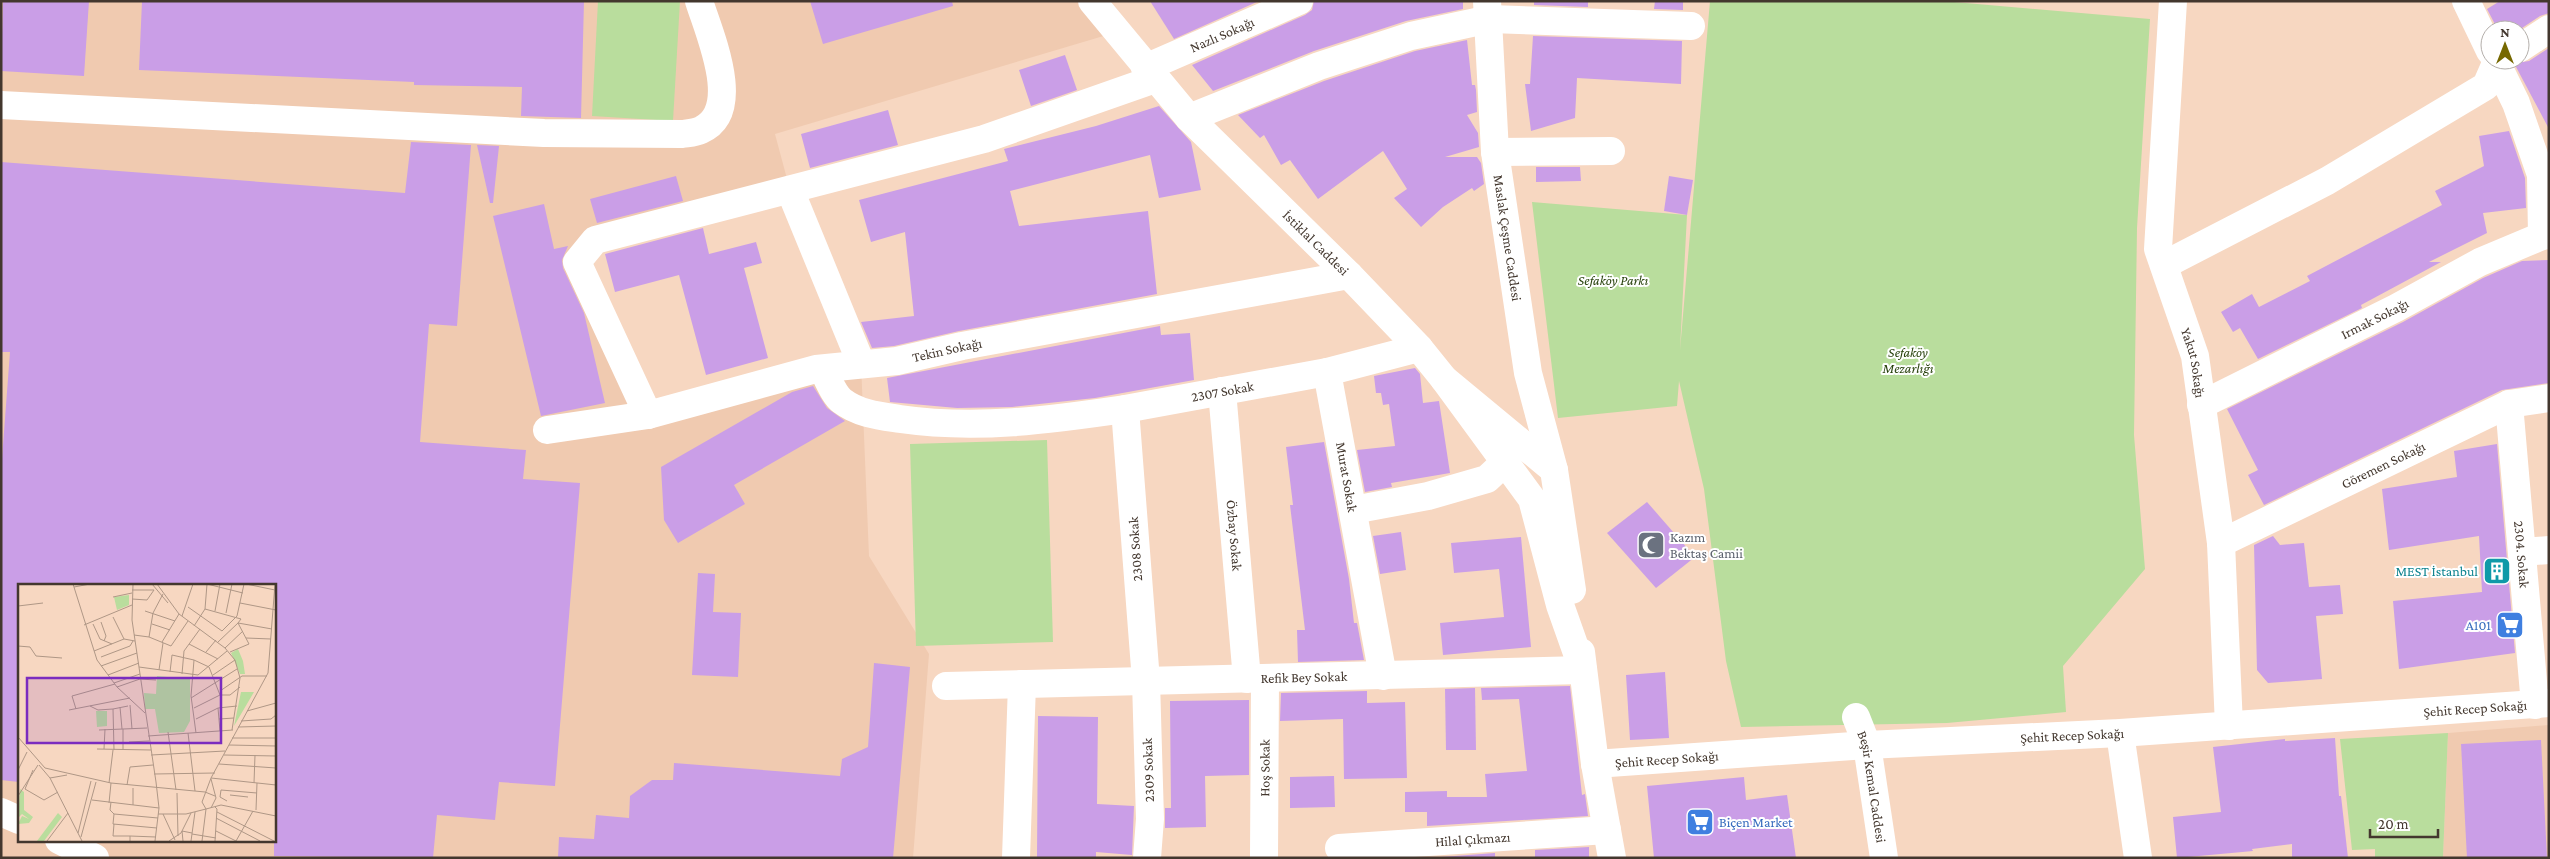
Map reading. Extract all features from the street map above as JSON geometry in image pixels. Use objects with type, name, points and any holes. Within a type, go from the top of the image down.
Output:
[{"type":"street","points":[[1,105],[544,133],[682,134],[701,130],[716,118],[723,91],[720,67],[699,1]]},
{"type":"street","name":"İstiklal Caddesi","points":[[1092,1],[1150,74],[1189,118],[1349,276],[1419,348],[1444,379],[1554,470]]},
{"type":"street","name":"Nazlı Sokağı","points":[[648,415],[577,262],[595,240],[984,140],[1150,74],[1299,1]]},
{"type":"street","name":"Yakut Sokağı","points":[[2172,1],[2158,249],[2195,356],[2221,543],[2229,726]]},
{"type":"street","points":[[2466,1],[2480,29]]},
{"type":"street","points":[[1189,118],[1319,66],[1488,10],[1690,26]]},
{"type":"street","name":"Maslak Çeşme Caddesi","points":[[1488,10],[1495,152],[1528,373],[1554,470],[1584,670]]},
{"type":"street","points":[[2530,41],[2549,29]]},
{"type":"street","points":[[2164,264],[2327,181],[2486,86],[2491,70]]},
{"type":"street","points":[[2501,70],[2545,172],[2546,235]]},
{"type":"street","points":[[1495,152],[1612,151]]},
{"type":"street","points":[[790,190],[861,363]]},
{"type":"street","name":"Irmak Sokağı","points":[[2201,405],[2396,308],[2480,262],[2546,235]]},
{"type":"street","name":"Tekin Sokağı","points":[[546,430],[648,415],[822,369],[861,363],[897,361],[1018,336],[1349,276]]},
{"type":"street","points":[[1328,372],[1419,348]]},
{"type":"street","name":"2307 Sokak","points":[[822,369],[842,401],[870,414],[935,424],[983,424],[1125,412],[1222,391],[1328,372]]},
{"type":"street","name":"Murat Sokak","points":[[1328,372],[1383,676]]},
{"type":"street","points":[[1444,379],[1532,499],[1560,605],[1584,670],[1596,764],[1612,858]]},
{"type":"street","name":"Özbay Sokak","points":[[1222,391],[1256,679]]},
{"type":"street","name":"Göremen Sokağı","points":[[2221,543],[2510,404],[2549,398]]},
{"type":"street","name":"2304. Sokak","points":[[2510,404],[2522,552],[2542,704]]},
{"type":"street","name":"2308 Sokak","points":[[1125,412],[1146,681]]},
{"type":"street","points":[[1353,510],[1428,496],[1487,479],[1505,462]]},
{"type":"street","points":[[2522,552],[2549,550]]},
{"type":"street","name":"Refik Bey Sokak","points":[[946,686],[1584,670]]},
{"type":"street","name":"Hoş Sokak","points":[[1256,679],[1264,858]]},
{"type":"street","name":"2309 Sokak","points":[[1146,681],[1150,818],[1147,858]]},
{"type":"street","points":[[1016,858],[1022,684]]},
{"type":"street","name":"Şehit Recep Sokağı","points":[[1596,764],[1867,745],[2120,733],[2542,704]]},
{"type":"street","name":"Beşir Kemal Caddesi","points":[[1856,717],[1867,745],[1884,858]]},
{"type":"street","points":[[2120,733],[2138,858]]},
{"type":"street","points":[[1,812],[18,820]]},
{"type":"street","name":"Hilal Çıkmazı","points":[[1339,848],[1607,830]]},
{"type":"street","points":[[63,842],[95,858]]},
{"type":"shaded area","points":[[1,1],[1092,1],[1117,32],[775,134],[790,190],[595,240],[577,262],[648,415],[861,363],[869,556],[929,654],[913,858],[1,858]]},
{"type":"shaded area","points":[[2549,725],[2549,858],[2443,858],[2448,733]]},
{"type":"green space","points":[[598,1],[680,1],[673,121],[592,116]]},
{"type":"green space","name":"Sefaköy Mezarlığı","points":[[1710,1],[1943,1],[2150,19],[2137,228],[2134,435],[2145,569],[2063,666],[2066,712],[1947,723],[1741,727],[1726,661],[1704,489],[1679,381],[1677,406],[1558,418],[1532,202],[1687,215],[1680,350]]},
{"type":"green space","points":[[1047,440],[1053,642],[916,646],[910,444]]},
{"type":"green space","points":[[2448,733],[2443,858],[2375,858],[2375,849],[2352,850],[2340,739]]},
{"type":"building","points":[[3,1],[89,1],[84,76],[1,71]]},
{"type":"building","points":[[142,1],[584,1],[581,118],[521,116],[522,87],[414,85],[414,82],[139,70]]},
{"type":"building","points":[[810,1],[952,1],[953,6],[823,44]]},
{"type":"building","points":[[1150,1],[1259,1],[1174,39]]},
{"type":"building","points":[[1314,1],[1463,1],[1463,9],[1406,21],[1314,51],[1213,91],[1192,65],[1305,15],[1312,10]]},
{"type":"building","points":[[1534,1],[1588,1],[1588,7],[1534,5]]},
{"type":"building","points":[[1655,1],[1683,1],[1683,10],[1654,9]]},
{"type":"building","points":[[2500,1],[2549,1],[2549,13],[2530,23],[2530,20],[2493,20],[2487,9]]},
{"type":"building","points":[[1533,36],[1682,41],[1681,84],[1577,78],[1575,118],[1531,131],[1525,84],[1530,84]]},
{"type":"building","points":[[1467,40],[1472,85],[1475,85],[1476,90],[1477,112],[1467,115],[1478,133],[1479,147],[1445,157],[1477,157],[1481,163],[1484,184],[1474,191],[1472,188],[1443,207],[1421,227],[1394,198],[1407,189],[1383,151],[1318,199],[1290,160],[1281,165],[1264,135],[1260,138],[1238,115],[1324,81],[1415,51]]},
{"type":"building","points":[[2549,48],[2549,129],[2518,70],[2530,70],[2530,60]]},
{"type":"building","points":[[1065,55],[1077,90],[1031,106],[1019,70]]},
{"type":"building","points":[[1159,106],[1191,142],[1201,190],[1159,198],[1150,155],[1010,191],[1019,226],[1148,211],[1157,294],[959,331],[894,346],[872,348],[861,322],[914,316],[905,232],[871,242],[859,200],[1008,161],[1004,149],[1096,126]]},
{"type":"building","points":[[888,110],[898,145],[810,168],[801,134]]},
{"type":"building","points":[[2509,131],[2525,178],[2526,208],[2483,213],[2487,233],[2429,262],[2441,262],[2361,305],[2362,308],[2258,359],[2240,328],[2233,332],[2221,312],[2252,294],[2259,307],[2310,281],[2307,276],[2442,205],[2435,191],[2484,166],[2479,136]]},
{"type":"building","points":[[411,142],[471,145],[457,326],[429,324],[420,442],[526,450],[523,479],[580,483],[555,786],[499,782],[495,820],[437,815],[433,858],[274,856],[275,584],[18,584],[18,782],[1,780],[1,472],[10,352],[1,352],[1,162],[405,193]]},
{"type":"building","points":[[477,145],[499,146],[493,203],[490,203]]},
{"type":"building","points":[[1536,167],[1580,167],[1581,181],[1536,182]]},
{"type":"building","points":[[676,176],[683,201],[597,223],[590,199]]},
{"type":"building","points":[[1669,176],[1693,180],[1687,215],[1664,211]]},
{"type":"building","points":[[544,204],[554,249],[568,246],[562,260],[563,268],[584,313],[605,403],[541,416],[493,216]]},
{"type":"building","points":[[703,228],[709,254],[756,242],[762,263],[744,268],[768,358],[706,375],[679,275],[615,292],[605,254]]},
{"type":"building","points":[[2549,260],[2549,383],[2502,390],[2264,505],[2248,475],[2258,470],[2227,409],[2403,322],[2483,278],[2522,261]]},
{"type":"building","points":[[1160,326],[1161,335],[1190,333],[1194,380],[1095,398],[1012,407],[957,408],[890,402],[887,378]]},
{"type":"building","points":[[1415,368],[1420,374],[1423,403],[1439,401],[1450,473],[1391,483],[1392,487],[1365,492],[1357,450],[1395,446],[1389,404],[1383,405],[1381,393],[1376,393],[1374,376]]},
{"type":"building","points":[[813,386],[827,408],[845,421],[734,485],[745,504],[678,543],[664,520],[661,467],[792,392]]},
{"type":"building","points":[[1324,442],[1349,579],[1354,623],[1357,623],[1364,660],[1298,662],[1297,630],[1305,630],[1290,505],[1293,505],[1286,447]]},
{"type":"building","name":"MEST İstanbul","points":[[2497,444],[2515,653],[2399,669],[2393,601],[2482,592],[2479,536],[2389,550],[2382,489],[2457,477],[2454,451]]},
{"type":"building","name":"Kazım Bektaş Camii","points":[[1647,502],[1695,557],[1656,588],[1607,533]]},
{"type":"building","points":[[1401,532],[1406,570],[1380,574],[1373,536]]},
{"type":"building","points":[[2273,536],[2280,545],[2304,543],[2309,587],[2340,585],[2343,614],[2316,616],[2322,679],[2268,683],[2257,670],[2254,545]]},
{"type":"building","points":[[1521,537],[1531,647],[1443,655],[1440,623],[1504,617],[1499,569],[1454,573],[1451,543]]},
{"type":"building","points":[[698,573],[715,574],[713,612],[741,613],[738,677],[692,675]]},
{"type":"building","points":[[874,663],[910,667],[893,858],[558,858],[559,837],[594,839],[596,815],[629,818],[630,796],[652,780],[673,780],[674,763],[840,776],[842,759],[868,747]]},
{"type":"building","points":[[1665,672],[1669,738],[1630,740],[1626,675]]},
{"type":"building","points":[[1570,686],[1582,795],[1585,794],[1588,816],[1427,826],[1427,812],[1405,812],[1405,792],[1447,791],[1447,797],[1487,797],[1485,774],[1527,771],[1519,699],[1482,700],[1481,688]]},
{"type":"building","points":[[1475,688],[1476,750],[1446,750],[1445,689]]},
{"type":"building","points":[[1367,691],[1367,703],[1405,702],[1407,778],[1344,779],[1343,719],[1280,721],[1281,693]]},
{"type":"building","points":[[1249,700],[1249,775],[1205,776],[1206,827],[1165,828],[1165,808],[1171,808],[1170,701]]},
{"type":"building","points":[[1038,716],[1098,717],[1097,804],[1134,806],[1132,855],[1096,852],[1096,858],[1037,858]]},
{"type":"building","points":[[2335,738],[2339,796],[2341,796],[2348,858],[2292,858],[2292,844],[2252,849],[2253,851],[2177,858],[2173,817],[2221,812],[2213,747],[2285,739],[2285,741]]},
{"type":"building","points":[[2541,740],[2547,858],[2467,858],[2461,744]]},
{"type":"building","points":[[1334,776],[1335,807],[1290,808],[1290,777]]},
{"type":"building","name":"Biçen Market","points":[[1744,777],[1746,800],[1787,795],[1796,858],[1654,858],[1647,786]]},
{"type":"building","points":[[1589,847],[1589,858],[1535,858],[1535,850]]},
{"type":"building","points":[[1495,853],[1495,858],[1428,858]]},
{"type":"place","name":"Kazım Bektaş Camii","points":[[1651,545]]},
{"type":"place","name":"MEST İstanbul","points":[[2497,571]]},
{"type":"place","name":"A101","points":[[2510,625]]},
{"type":"place","name":"Biçen Market","points":[[1700,822]]},
{"type":"park label","name":"Sefaköy Parkı","points":[[1613,280]]}]
